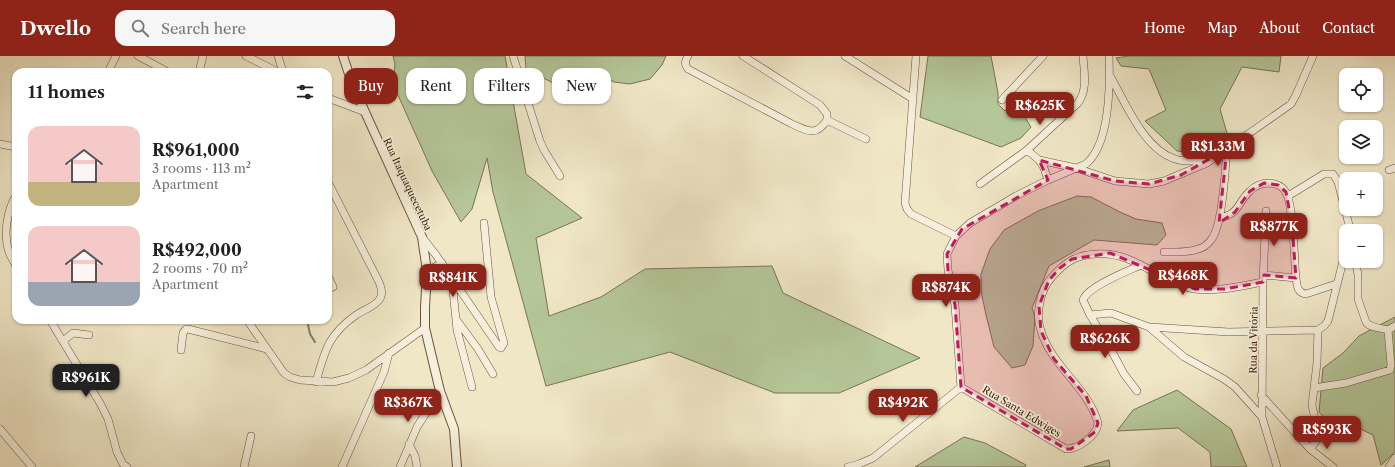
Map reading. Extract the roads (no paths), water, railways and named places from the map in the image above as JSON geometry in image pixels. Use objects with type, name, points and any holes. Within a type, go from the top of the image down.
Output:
[{"type":"street","points":[[110,68],[116,56]]},
{"type":"street","points":[[138,56],[160,68]]},
{"type":"street","points":[[200,68],[203,56]]},
{"type":"street","points":[[246,56],[270,68]]},
{"type":"street","points":[[262,64],[266,56]]},
{"type":"street","points":[[278,56],[282,68]]},
{"type":"street","name":"Rua Itaquaquecetuba","points":[[343,56],[351,80],[422,237],[427,271],[425,328],[440,391],[454,429],[457,467]]},
{"type":"street","points":[[513,56],[540,141],[560,176]]},
{"type":"street","points":[[688,56],[685,62],[685,66],[688,69],[737,96],[809,131],[819,129],[827,120]]},
{"type":"street","points":[[743,56],[820,105],[825,111],[827,120]]},
{"type":"street","points":[[845,56],[913,99]]},
{"type":"street","points":[[916,56],[905,203],[911,214],[918,219],[956,236]]},
{"type":"street","points":[[1002,100],[1043,56]]},
{"type":"street","points":[[980,184],[1027,150],[1082,98],[1084,86],[1083,56]]},
{"type":"street","points":[[848,467],[873,458],[961,387],[955,305],[948,270],[947,254],[956,236],[970,223],[1016,196],[1048,180],[1086,164],[1091,160],[1099,144],[1106,123],[1109,56]]},
{"type":"street","points":[[1039,160],[1076,168],[1115,181],[1149,184],[1164,182],[1207,163],[1290,104],[1296,95],[1313,56]]},
{"type":"street","points":[[1109,73],[1142,132],[1159,151],[1167,156],[1182,160],[1213,158]]},
{"type":"street","points":[[332,100],[365,112]]},
{"type":"street","points":[[827,120],[866,139]]},
{"type":"street","points":[[0,144],[12,146]]},
{"type":"street","points":[[1164,252],[1198,249],[1206,245],[1211,240],[1219,218],[1227,149]]},
{"type":"street","points":[[1027,150],[1039,160],[1044,168],[1048,180]]},
{"type":"street","points":[[1288,196],[1324,174],[1333,174],[1338,182],[1350,224]]},
{"type":"street","points":[[1219,218],[1235,212],[1240,202],[1257,186],[1264,183],[1278,185],[1284,189],[1288,196],[1298,289],[1300,292],[1306,294],[1336,284]]},
{"type":"street","points":[[316,382],[328,344],[337,331],[361,311],[375,304],[382,295],[382,288],[332,190]]},
{"type":"street","points":[[12,204],[6,233],[8,251],[12,258]]},
{"type":"street","name":"Rua da Vitória","points":[[1266,211],[1261,395],[1262,417],[1277,467]]},
{"type":"street","points":[[422,237],[442,263],[452,280],[499,347],[503,347],[504,344],[491,297],[484,223]]},
{"type":"street","name":"Rua Santa Edwiges","points":[[961,387],[1066,449],[1071,449],[1086,441],[1098,427],[1097,418],[1086,396],[1054,359],[1041,331],[1038,320],[1039,306],[1049,280],[1060,268],[1072,259],[1088,254],[1110,253],[1130,259],[1173,282],[1195,289],[1211,290],[1263,279],[1296,278]]},
{"type":"street","points":[[427,271],[442,263]]},
{"type":"street","points":[[1137,391],[1124,374],[1083,302],[1084,296],[1092,289],[1141,264]]},
{"type":"street","points":[[1090,315],[1111,313],[1149,327],[1229,332],[1318,330],[1328,321],[1341,268]]},
{"type":"street","points":[[1357,268],[1358,299],[1367,324],[1388,330],[1395,326]]},
{"type":"street","points":[[452,280],[457,330],[472,387]]},
{"type":"street","points":[[456,319],[478,349],[493,374]]},
{"type":"street","points":[[52,324],[100,403],[108,419],[117,452],[123,464],[127,467]]},
{"type":"street","points":[[250,324],[278,367],[290,377],[316,382],[333,382],[356,376],[425,328]]},
{"type":"street","points":[[1149,327],[1184,357],[1224,379],[1235,388],[1262,417]]},
{"type":"street","points":[[181,350],[183,333],[186,329],[267,349]]},
{"type":"street","points":[[1310,449],[1317,440],[1318,434],[1312,405],[1317,363],[1318,330]]},
{"type":"street","points":[[1314,388],[1346,383],[1390,370],[1391,365],[1388,330]]},
{"type":"street","points":[[63,341],[73,333],[89,335]]},
{"type":"street","points":[[342,467],[384,372],[389,353]]},
{"type":"street","points":[[400,467],[417,427],[440,391]]},
{"type":"street","points":[[1261,395],[1310,449],[1333,467]]},
{"type":"street","points":[[0,429],[32,467]]},
{"type":"street","points":[[244,467],[251,436]]},
{"type":"street","points":[[409,444],[415,456],[417,467]]},
{"type":"street","points":[[1389,467],[1395,458]]},
{"type":"waterway","points":[[308,324],[310,334],[315,342]]}]
